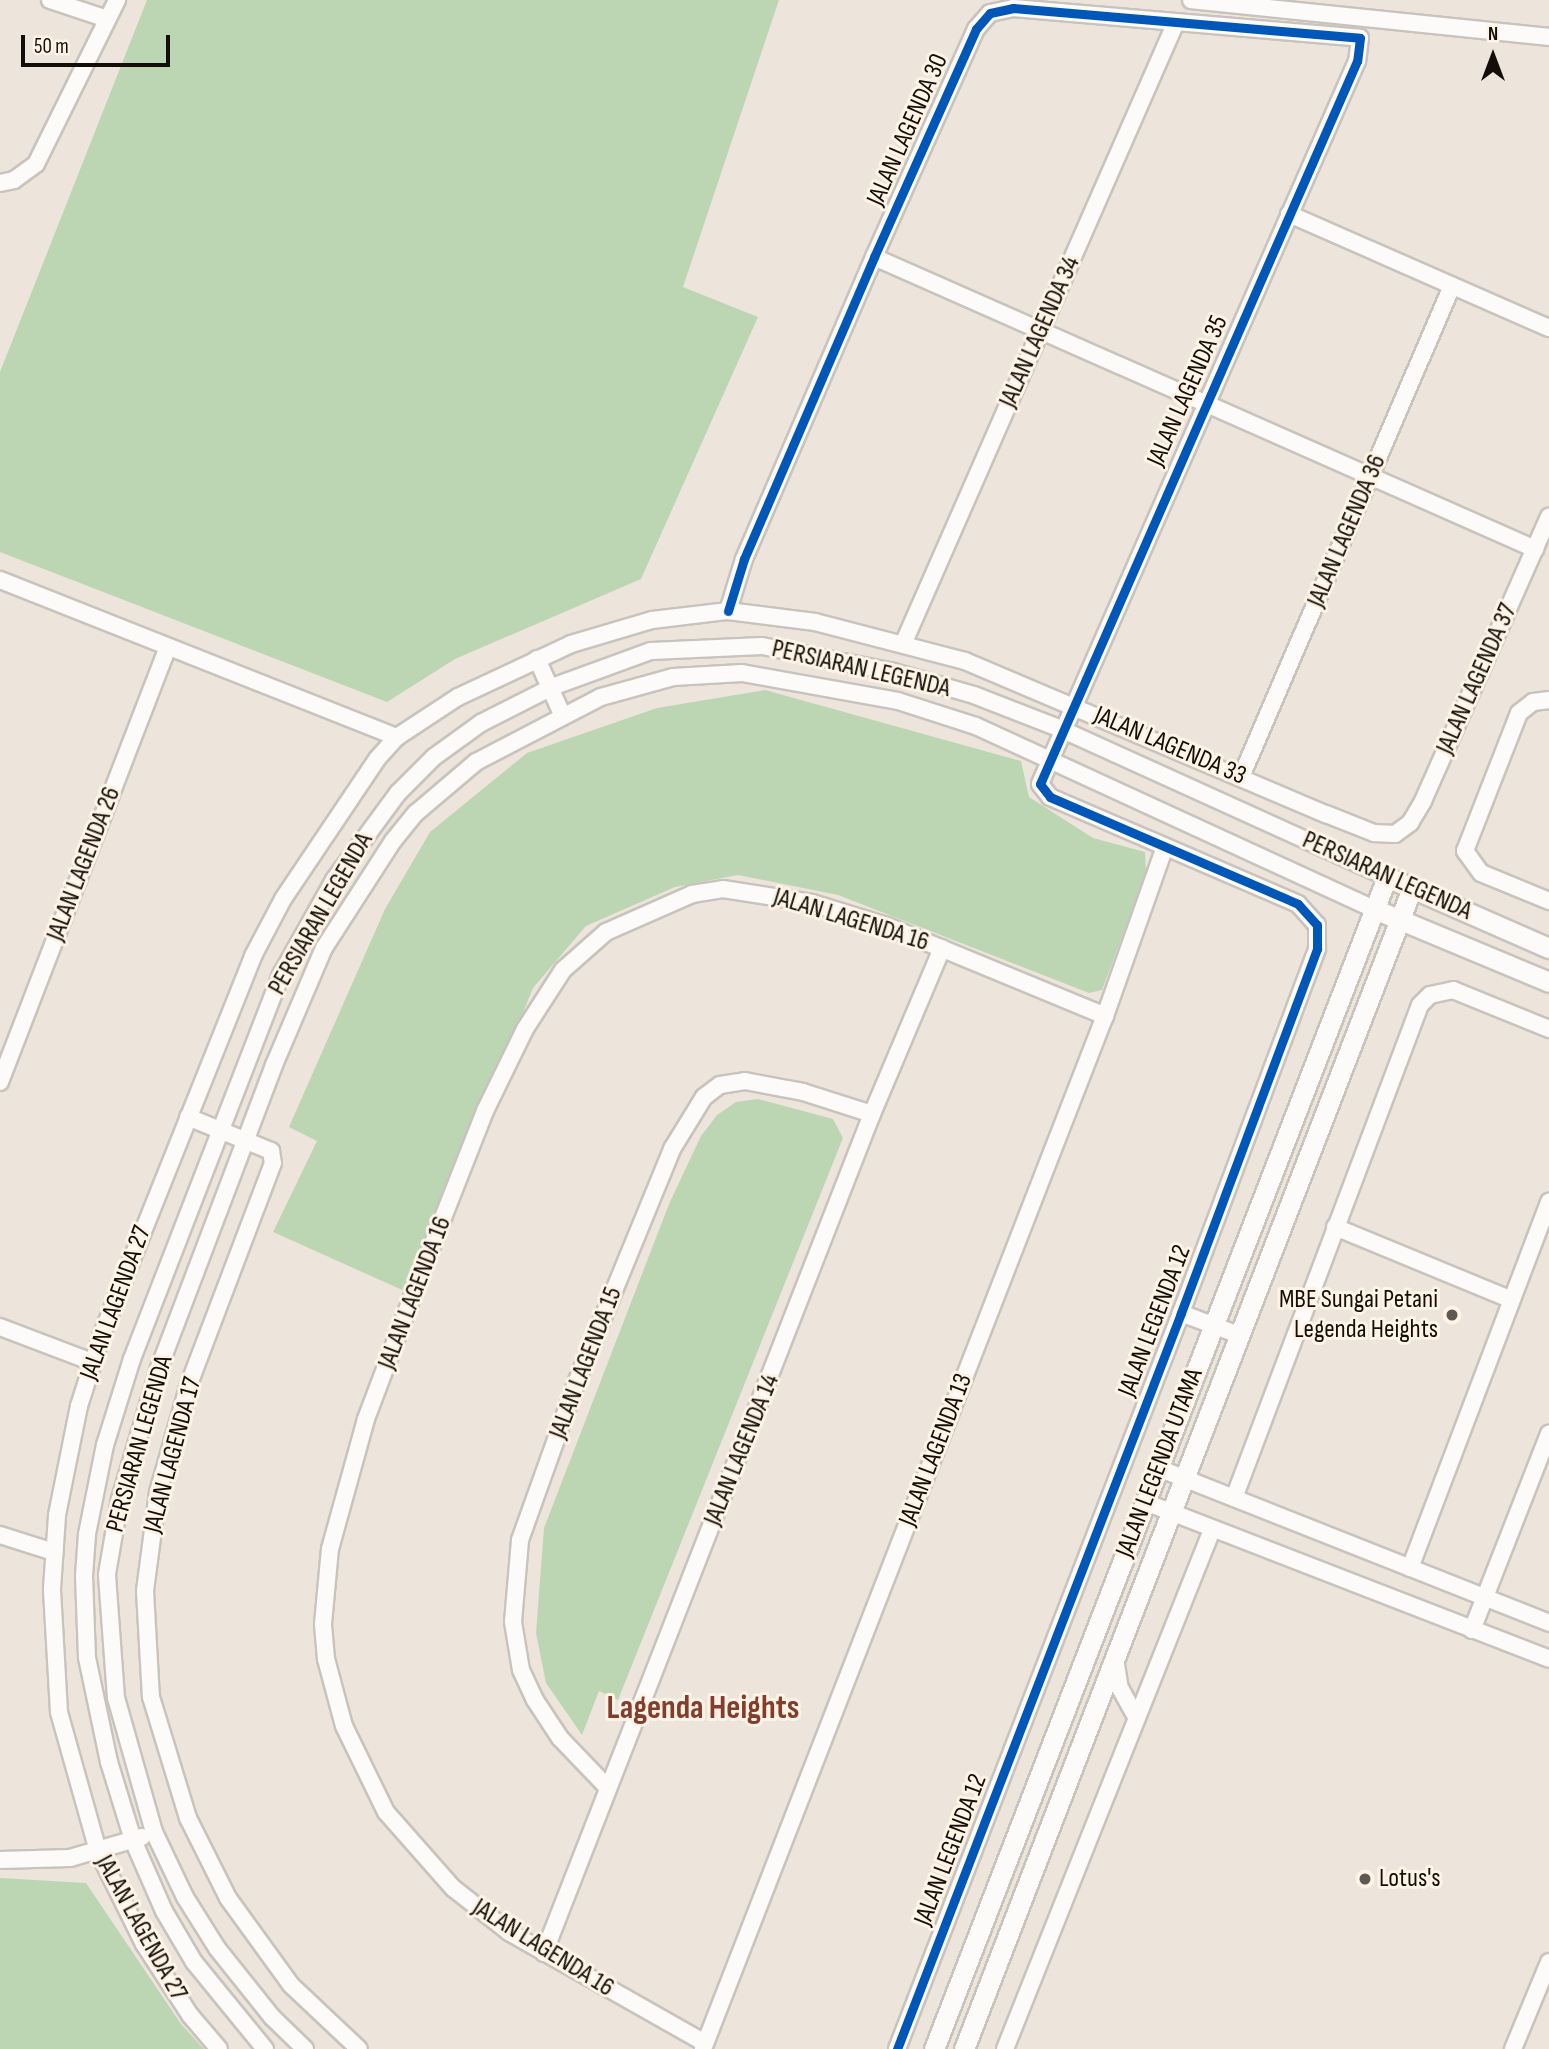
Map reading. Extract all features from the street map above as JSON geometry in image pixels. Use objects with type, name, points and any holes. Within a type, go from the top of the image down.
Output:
[{"type":"street","points":[[50,0],[107,19]]},
{"type":"street","points":[[0,183],[14,180],[36,164],[117,0]]},
{"type":"street","points":[[1191,0],[1549,37]]},
{"type":"street","name":"JALAN LAGENDA 30","points":[[728,611],[744,559],[874,257],[975,29],[990,13],[1013,8],[1360,38]]},
{"type":"street","name":"JALAN LAGENDA 34","points":[[904,642],[1177,22]]},
{"type":"street","name":"JALAN LAGENDA 35","points":[[1048,759],[1357,61],[1360,38]]},
{"type":"street","points":[[1289,214],[1549,328]]},
{"type":"street","points":[[874,257],[1535,549]]},
{"type":"street","name":"JALAN LAGENDA 36","points":[[1241,777],[1452,286]]},
{"type":"street","name":"JALAN LAGENDA 37","points":[[1395,834],[1410,823],[1423,801],[1549,517]]},
{"type":"street","points":[[0,580],[397,737]]},
{"type":"street","name":"JALAN LAGENDA 33","points":[[537,659],[621,627],[689,612],[728,611],[815,622],[904,642],[1073,704],[1374,834],[1395,834]]},
{"type":"street","name":"PERSIARAN LEGENDA","points":[[265,2049],[194,1962],[164,1911],[133,1840],[109,1762],[87,1658],[83,1576],[87,1534],[105,1445],[132,1359],[281,975],[334,880],[372,824],[434,757],[481,723],[552,687],[651,652],[762,646],[890,671],[974,695],[1061,729],[1549,948]]},
{"type":"street","name":"JALAN LAGENDA 26","points":[[0,1082],[168,647]]},
{"type":"street","points":[[537,659],[562,714]]},
{"type":"street","name":"JALAN LAGENDA 27","points":[[219,2049],[190,2015],[144,1944],[98,1852],[59,1712],[54,1552],[57,1516],[92,1362],[188,1116],[269,924],[317,845],[397,737],[458,697],[537,659]]},
{"type":"street","name":"PERSIARAN LEGENDA","points":[[306,2049],[272,2017],[217,1948],[185,1897],[154,1832],[114,1688],[107,1615],[113,1534],[159,1368],[246,1139],[324,948],[393,841],[440,789],[476,762],[562,714],[636,684],[742,673],[898,701],[975,726],[1374,909],[1549,982]]},
{"type":"street","points":[[1549,700],[1533,702],[1519,713],[1466,841],[1468,859],[1481,873],[1549,901]]},
{"type":"street","name":"JALAN LEGENDA 12","points":[[897,2049],[1181,1313],[1318,939],[1312,916],[1298,904],[1164,849],[1050,797],[1040,784],[1048,759]]},
{"type":"street","name":"JALAN LAGENDA 13","points":[[704,2046],[1105,1016],[1164,849]]},
{"type":"street","name":"JALAN LEGENDA UTAMA","points":[[934,2049],[1387,877]]},
{"type":"street","name":"JALAN LEGENDA UTAMA","points":[[964,2049],[1412,888]]},
{"type":"street","name":"JALAN LAGENDA 16","points":[[704,2046],[544,1953],[453,1888],[386,1812],[344,1726],[326,1659],[323,1624],[330,1549],[351,1463],[485,1111],[538,1007],[582,950],[606,932],[692,894],[723,889],[812,903],[942,948],[1105,1016]]},
{"type":"street","name":"JALAN LAGENDA 14","points":[[544,1953],[872,1114],[942,948]]},
{"type":"street","points":[[1234,1498],[1416,1013],[1430,995],[1453,990],[1549,1029]]},
{"type":"street","name":"JALAN LAGENDA 15","points":[[608,1788],[560,1738],[535,1700],[521,1670],[513,1622],[520,1540],[577,1381],[672,1149],[688,1115],[704,1097],[720,1085],[745,1080],[803,1092],[872,1114]]},
{"type":"street","name":"JALAN LAGENDA 17","points":[[188,1116],[271,1151],[273,1163],[189,1384],[164,1466],[146,1572],[149,1678],[169,1766],[188,1818],[228,1898],[291,1985],[359,2049]]},
{"type":"street","points":[[1410,1568],[1549,1202]]},
{"type":"street","points":[[1335,1227],[1512,1300]]},
{"type":"street","points":[[1181,1313],[1239,1335]]},
{"type":"street","points":[[0,1327],[92,1362]]},
{"type":"street","points":[[1472,1630],[1549,1434]]},
{"type":"street","points":[[1158,1468],[1549,1623]]},
{"type":"street","points":[[1145,1502],[1549,1659]]},
{"type":"street","points":[[1005,2049],[1135,1715],[1212,1530]]},
{"type":"street","points":[[0,1535],[54,1552]]},
{"type":"street","points":[[1115,1656],[1120,1688],[1135,1715]]},
{"type":"street","points":[[0,1860],[58,1859],[98,1852],[154,1832]]},
{"type":"street","points":[[1513,2049],[1549,1962]]},
{"type":"green space","points":[[147,0],[779,0],[683,287],[758,317],[641,579],[455,659],[387,702],[0,552],[0,372]]},
{"type":"green space","points":[[765,690],[1021,761],[1029,797],[1093,838],[1145,852],[1146,873],[1102,990],[1089,993],[838,895],[738,875],[675,887],[586,926],[533,988],[409,1293],[273,1232],[317,1141],[289,1127],[385,909],[430,832],[527,753],[657,708]]},
{"type":"green space","points":[[758,1099],[833,1119],[843,1138],[618,1700],[599,1691],[582,1735],[546,1683],[536,1633],[544,1528],[669,1204],[701,1136],[717,1115],[736,1102]]},
{"type":"green space","points":[[0,1878],[86,1883],[181,2024],[204,2049],[0,2049]]},
{"type":"cycle path","points":[[728,611],[744,559],[874,257],[976,29],[990,13],[1013,8],[1360,38],[1357,61],[1040,784],[1050,797],[1298,904],[1317,925],[1317,949],[1181,1313],[897,2049]]},
{"type":"place","name":"MBE Sungai Petani Legenda Heights","points":[[1452,1315]]},
{"type":"place","name":"Lotus's","points":[[1365,1879]]},
{"type":"district","name":"Lagenda Heights","points":[[703,1709]]}]
